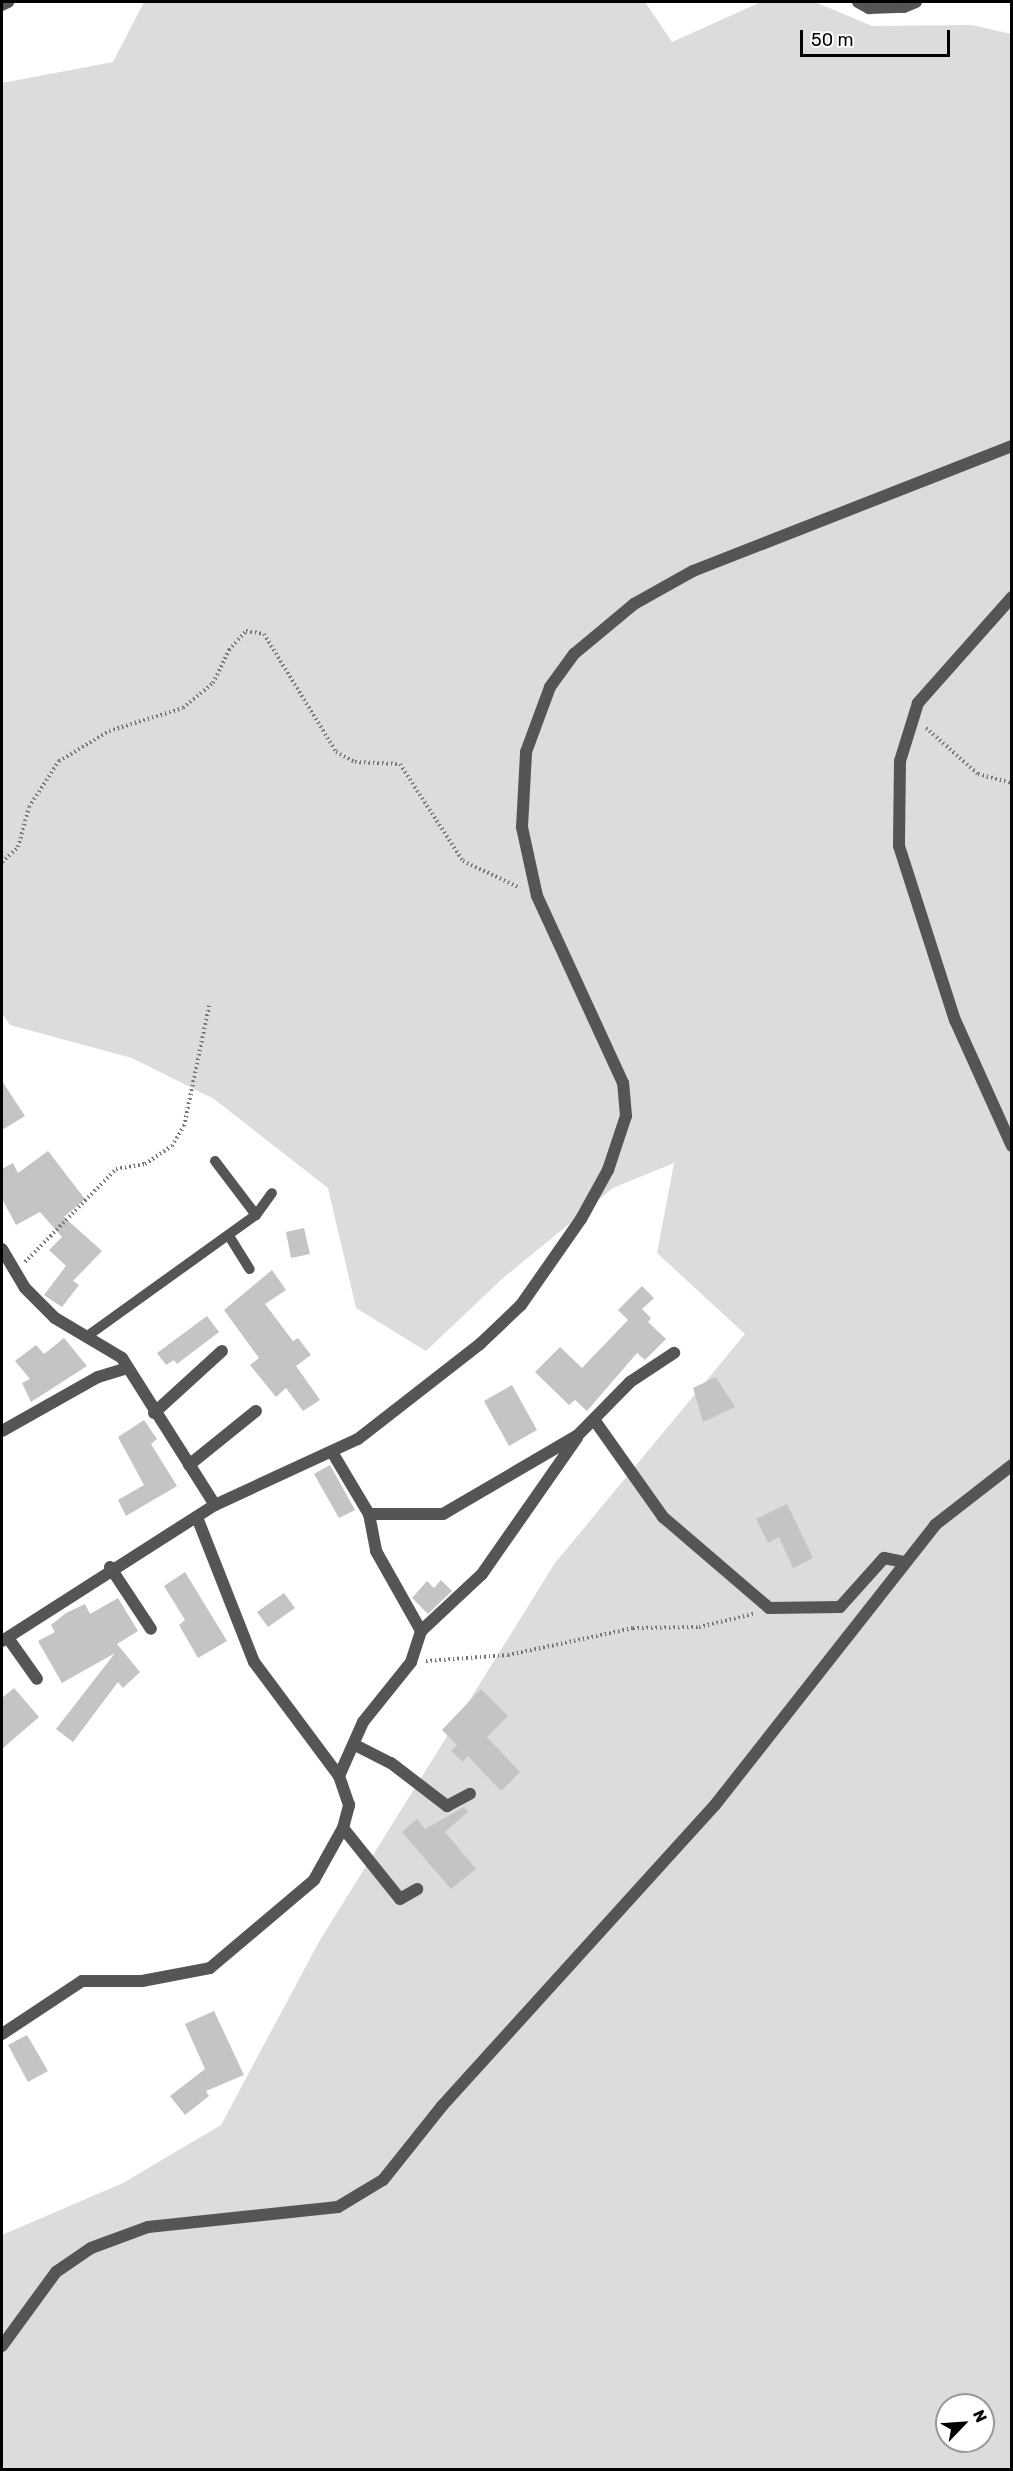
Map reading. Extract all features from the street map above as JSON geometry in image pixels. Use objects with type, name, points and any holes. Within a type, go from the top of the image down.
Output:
[{"type":"street","points":[[2,5],[8,2]]},
{"type":"street","points":[[858,2],[869,8],[904,8],[916,2]]},
{"type":"street","points":[[36,1679],[5,1640],[110,1567],[215,1505],[358,1439],[480,1344],[521,1305],[581,1219],[608,1170],[627,1116],[623,1083],[537,896],[522,827],[526,752],[550,687],[574,654],[634,604],[693,571],[1011,446]]},
{"type":"street","points":[[1011,597],[918,704],[900,761],[899,846],[956,1020],[1011,1146]]},
{"type":"street","points":[[2,1249],[15,1271],[55,1318],[122,1358],[154,1413],[215,1505]]},
{"type":"street","points":[[154,1413],[222,1351]]},
{"type":"street","points":[[369,1514],[443,1514],[578,1435],[595,1421],[630,1382],[674,1353]]},
{"type":"street","points":[[2,1431],[98,1377],[127,1368]]},
{"type":"street","points":[[189,1465],[255,1411]]},
{"type":"street","points":[[595,1421],[663,1517],[769,1608],[840,1607],[884,1558],[904,1562]]},
{"type":"street","points":[[339,1776],[357,1746],[363,1722],[411,1662],[421,1631],[482,1574],[578,1435]]},
{"type":"street","points":[[332,1452],[369,1514],[376,1551],[421,1631]]},
{"type":"street","points":[[2,2346],[56,2272],[91,2248],[148,2227],[338,2207],[383,2180],[442,2106],[715,1804],[935,1525],[1011,1465]]},
{"type":"street","points":[[2,2034],[81,1981],[142,1982],[210,1968],[314,1880],[343,1828],[349,1805],[339,1776],[254,1662],[197,1517]]},
{"type":"street","points":[[110,1567],[151,1629]]},
{"type":"street","points":[[357,1746],[391,1763],[447,1806],[470,1794]]},
{"type":"street","points":[[343,1828],[400,1899],[417,1889]]},
{"type":"lane","points":[[215,1161],[256,1215]]},
{"type":"lane","points":[[86,1337],[229,1236],[256,1215],[272,1193]]},
{"type":"lane","points":[[229,1236],[250,1269]]},
{"type":"path","points":[[2,862],[18,847],[29,807],[59,761],[109,731],[183,708],[213,683],[229,650],[246,631],[264,634],[336,752],[355,762],[400,764],[463,861],[537,896]]},
{"type":"path","points":[[913,718],[978,774],[1011,783]]},
{"type":"path","points":[[15,1271],[116,1169],[145,1164],[172,1146],[184,1126],[209,1006]]},
{"type":"path","points":[[411,1662],[508,1655],[623,1629],[699,1627],[769,1608]]},
{"type":"shaded area","points":[[144,2],[645,2],[672,42],[761,2],[815,2],[872,26],[972,25],[1011,34],[1011,2469],[2,2469],[2,2235],[123,2183],[221,2125],[320,1940],[555,1563],[745,1334],[657,1253],[674,1163],[613,1188],[503,1278],[426,1351],[356,1308],[328,1188],[214,1099],[132,1058],[10,1025],[2,1013],[2,83],[113,62]]},
{"type":"building","points":[[2,1081],[25,1116],[2,1130]]},
{"type":"building","points":[[48,1151],[85,1199],[64,1217],[102,1251],[73,1281],[79,1285],[62,1307],[44,1295],[66,1266],[49,1250],[62,1237],[40,1212],[16,1225],[2,1199],[2,1169],[13,1163],[18,1173]]},
{"type":"building","points":[[304,1228],[310,1254],[291,1258],[286,1232]]},
{"type":"building","points":[[272,1270],[286,1290],[265,1304],[293,1341],[298,1338],[311,1355],[296,1366],[320,1400],[303,1411],[286,1388],[276,1397],[250,1365],[259,1358],[224,1310]]},
{"type":"building","points":[[642,1286],[654,1298],[642,1309],[651,1318],[648,1322],[666,1339],[645,1360],[637,1353],[587,1411],[575,1400],[569,1405],[535,1372],[560,1347],[582,1368],[628,1320],[618,1310]]},
{"type":"building","points":[[207,1316],[219,1332],[177,1364],[174,1360],[166,1365],[157,1353]]},
{"type":"building","points":[[64,1338],[87,1366],[31,1402],[22,1383],[30,1379],[15,1361],[36,1345],[44,1354]]},
{"type":"building","points":[[716,1377],[735,1407],[703,1422],[693,1388]]},
{"type":"building","points":[[512,1385],[537,1430],[509,1446],[484,1401]]},
{"type":"building","points":[[144,1420],[157,1439],[151,1444],[177,1486],[126,1516],[118,1500],[144,1485],[118,1437]]},
{"type":"building","points":[[330,1465],[355,1510],[339,1518],[314,1474]]},
{"type":"building","points":[[787,1504],[813,1558],[793,1568],[779,1537],[768,1543],[756,1519]]},
{"type":"building","points":[[185,1572],[227,1641],[198,1658],[179,1625],[185,1620],[164,1586]]},
{"type":"building","points":[[441,1580],[452,1591],[428,1614],[412,1598],[427,1581],[434,1588]]},
{"type":"building","points":[[284,1593],[295,1608],[268,1627],[257,1612]]},
{"type":"building","points":[[118,1598],[138,1631],[117,1644],[140,1672],[123,1688],[118,1682],[73,1742],[56,1729],[115,1653],[62,1683],[38,1641],[55,1632],[51,1625],[66,1613],[85,1604],[90,1614]]},
{"type":"building","points":[[14,1688],[39,1717],[2,1749],[2,1698]]},
{"type":"building","points":[[481,1689],[508,1716],[487,1737],[520,1772],[501,1791],[468,1756],[463,1762],[451,1751],[457,1745],[442,1730]]},
{"type":"building","points":[[464,1807],[468,1812],[445,1832],[476,1869],[451,1889],[402,1832],[417,1819],[425,1829]]},
{"type":"building","points":[[214,2011],[244,2075],[206,2091],[209,2096],[185,2115],[170,2096],[205,2069],[185,2024]]},
{"type":"building","points":[[27,2035],[48,2071],[28,2082],[8,2045]]}]
